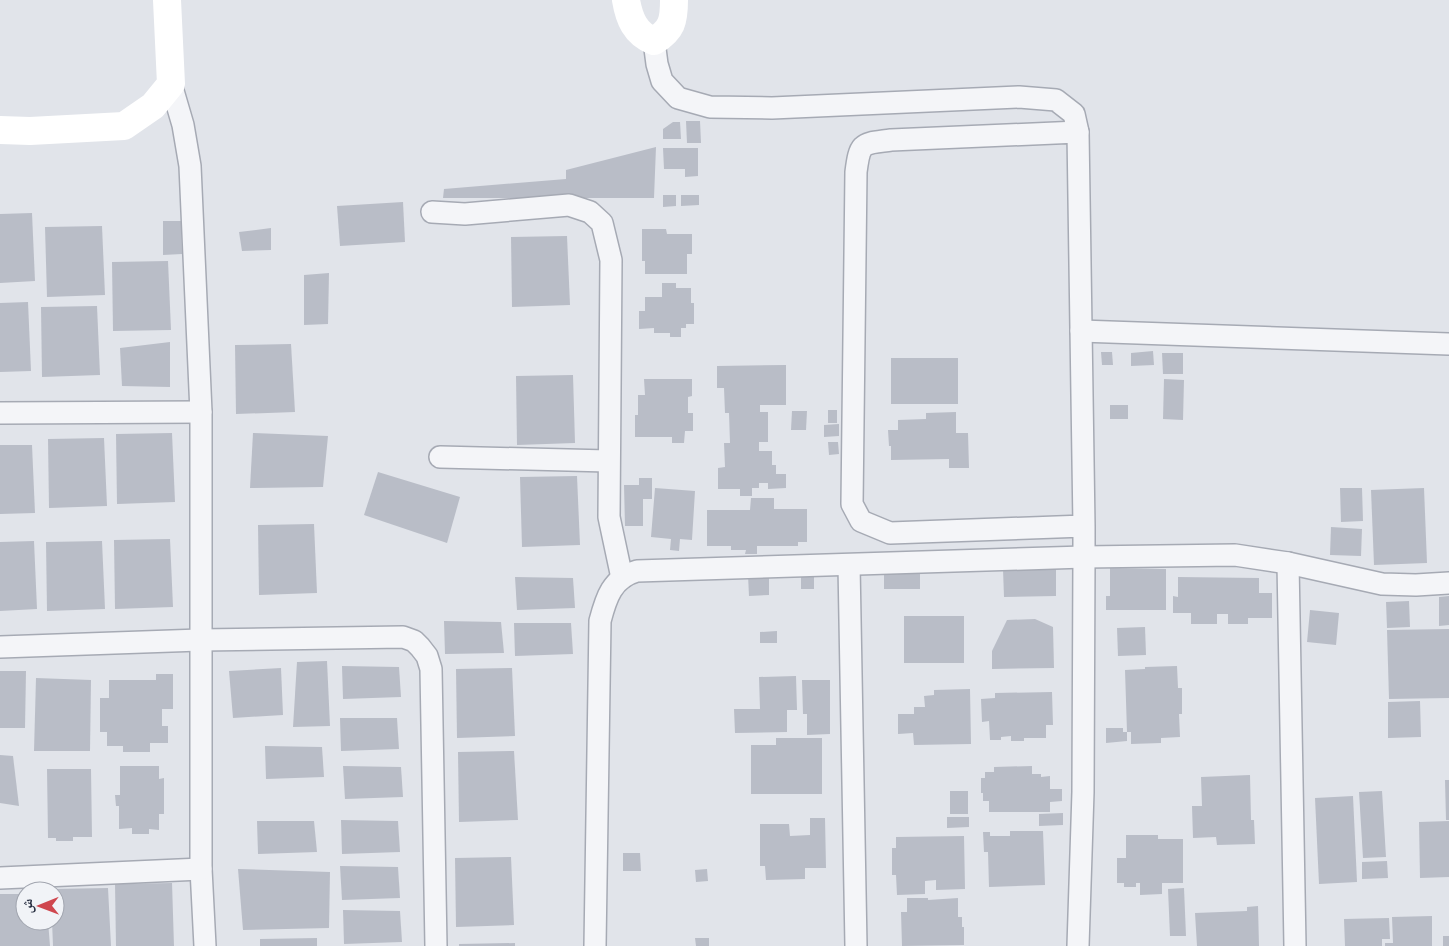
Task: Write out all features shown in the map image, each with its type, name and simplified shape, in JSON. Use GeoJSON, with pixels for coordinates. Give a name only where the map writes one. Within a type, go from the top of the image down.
{"type":"FeatureCollection","features":[{"type":"Feature","properties":{"kind":"main road"},"geometry":{"type":"LineString","coordinates":[[0,130],[30,131],[124,126],[153,106],[172,84],[167,0]]}},
{"type":"Feature","properties":{"kind":"main road"},"geometry":{"type":"LineString","coordinates":[[626,0],[629,16],[636,28],[644,37],[654,41],[665,34],[671,25],[674,0]]}},
{"type":"Feature","properties":{"kind":"street"},"geometry":{"type":"LineString","coordinates":[[654,41],[657,64],[662,81],[678,98],[710,107],[772,108],[1019,97],[1056,100],[1074,114],[1078,132],[1084,526],[1083,792],[1078,946]]}},
{"type":"Feature","properties":{"kind":"street"},"geometry":{"type":"LineString","coordinates":[[172,84],[183,125],[190,166],[201,412],[201,870],[205,946]]}},
{"type":"Feature","properties":{"kind":"street"},"geometry":{"type":"LineString","coordinates":[[1078,132],[891,140],[867,144],[858,152],[856,172],[852,504],[861,522],[890,533],[1084,526]]}},
{"type":"Feature","properties":{"kind":"street"},"geometry":{"type":"LineString","coordinates":[[432,212],[465,214],[568,205],[590,212],[602,223],[611,260],[609,518],[622,578]]}},
{"type":"Feature","properties":{"kind":"street"},"geometry":{"type":"LineString","coordinates":[[1082,331],[1449,344]]}},
{"type":"Feature","properties":{"kind":"street"},"geometry":{"type":"LineString","coordinates":[[0,413],[201,412]]}},
{"type":"Feature","properties":{"kind":"street"},"geometry":{"type":"LineString","coordinates":[[440,457],[608,461]]}},
{"type":"Feature","properties":{"kind":"street"},"geometry":{"type":"LineString","coordinates":[[596,946],[600,621],[611,589],[622,578],[637,571],[1084,557],[1235,555],[1288,563],[1382,584],[1416,585],[1449,583]]}},
{"type":"Feature","properties":{"kind":"street"},"geometry":{"type":"LineString","coordinates":[[1288,563],[1295,946]]}},
{"type":"Feature","properties":{"kind":"street"},"geometry":{"type":"LineString","coordinates":[[849,565],[856,946]]}},
{"type":"Feature","properties":{"kind":"street"},"geometry":{"type":"LineString","coordinates":[[0,647],[200,640],[403,637],[414,641],[427,656],[431,669],[436,946]]}},
{"type":"Feature","properties":{"kind":"street"},"geometry":{"type":"LineString","coordinates":[[0,878],[201,870]]}},
{"type":"Feature","properties":{"kind":"building"},"geometry":{"type":"Polygon","coordinates":[[[686,121],[700,121],[701,143],[687,143],[686,121]]]}},
{"type":"Feature","properties":{"kind":"building"},"geometry":{"type":"Polygon","coordinates":[[[673,122],[680,122],[681,139],[663,139],[663,129],[673,122]]]}},
{"type":"Feature","properties":{"kind":"building"},"geometry":{"type":"Polygon","coordinates":[[[656,147],[654,198],[443,198],[444,189],[566,179],[566,170],[656,147]]]}},
{"type":"Feature","properties":{"kind":"building"},"geometry":{"type":"Polygon","coordinates":[[[663,148],[698,148],[698,176],[685,177],[685,169],[664,169],[663,148]]]}},
{"type":"Feature","properties":{"kind":"building"},"geometry":{"type":"Polygon","coordinates":[[[663,195],[676,195],[676,206],[663,207],[663,195]]]}},
{"type":"Feature","properties":{"kind":"building"},"geometry":{"type":"Polygon","coordinates":[[[681,195],[699,195],[699,205],[681,206],[681,195]]]}},
{"type":"Feature","properties":{"kind":"building"},"geometry":{"type":"Polygon","coordinates":[[[403,202],[405,242],[340,246],[337,206],[403,202]]]}},
{"type":"Feature","properties":{"kind":"building"},"geometry":{"type":"Polygon","coordinates":[[[32,213],[35,281],[0,283],[0,214],[32,213]]]}},
{"type":"Feature","properties":{"kind":"building"},"geometry":{"type":"Polygon","coordinates":[[[163,221],[181,221],[182,254],[163,255],[163,221]]]}},
{"type":"Feature","properties":{"kind":"building"},"geometry":{"type":"Polygon","coordinates":[[[102,226],[105,295],[47,297],[45,227],[102,226]]]}},
{"type":"Feature","properties":{"kind":"building"},"geometry":{"type":"Polygon","coordinates":[[[271,228],[271,250],[242,251],[239,232],[271,228]]]}},
{"type":"Feature","properties":{"kind":"building"},"geometry":{"type":"Polygon","coordinates":[[[642,229],[666,229],[667,234],[692,234],[692,254],[687,254],[687,274],[645,274],[645,261],[642,261],[642,229]]]}},
{"type":"Feature","properties":{"kind":"building"},"geometry":{"type":"Polygon","coordinates":[[[567,236],[570,305],[512,307],[511,237],[567,236]]]}},
{"type":"Feature","properties":{"kind":"building"},"geometry":{"type":"Polygon","coordinates":[[[168,261],[171,330],[113,331],[112,262],[168,261]]]}},
{"type":"Feature","properties":{"kind":"building"},"geometry":{"type":"Polygon","coordinates":[[[329,273],[328,324],[304,325],[304,275],[329,273]]]}},
{"type":"Feature","properties":{"kind":"building"},"geometry":{"type":"Polygon","coordinates":[[[662,283],[676,283],[676,288],[691,288],[691,303],[694,303],[694,324],[686,324],[686,328],[681,328],[681,337],[670,337],[670,333],[654,333],[654,328],[639,329],[639,311],[645,311],[645,297],[662,297],[662,283]]]}},
{"type":"Feature","properties":{"kind":"building"},"geometry":{"type":"Polygon","coordinates":[[[28,302],[31,371],[0,372],[0,303],[28,302]]]}},
{"type":"Feature","properties":{"kind":"building"},"geometry":{"type":"Polygon","coordinates":[[[97,306],[100,375],[42,377],[41,307],[97,306]]]}},
{"type":"Feature","properties":{"kind":"building"},"geometry":{"type":"Polygon","coordinates":[[[170,342],[170,387],[122,386],[120,348],[170,342]]]}},
{"type":"Feature","properties":{"kind":"building"},"geometry":{"type":"Polygon","coordinates":[[[291,344],[295,412],[236,414],[235,345],[291,344]]]}},
{"type":"Feature","properties":{"kind":"building"},"geometry":{"type":"Polygon","coordinates":[[[1153,351],[1154,365],[1131,366],[1131,353],[1153,351]]]}},
{"type":"Feature","properties":{"kind":"building"},"geometry":{"type":"Polygon","coordinates":[[[1101,352],[1112,352],[1113,365],[1102,365],[1101,352]]]}},
{"type":"Feature","properties":{"kind":"building"},"geometry":{"type":"Polygon","coordinates":[[[1162,353],[1183,353],[1183,374],[1163,374],[1162,353]]]}},
{"type":"Feature","properties":{"kind":"building"},"geometry":{"type":"Polygon","coordinates":[[[891,358],[958,358],[958,404],[891,404],[891,358]]]}},
{"type":"Feature","properties":{"kind":"building"},"geometry":{"type":"Polygon","coordinates":[[[786,365],[786,405],[760,405],[760,412],[768,412],[768,442],[759,442],[759,451],[772,451],[772,465],[776,465],[776,474],[786,474],[786,488],[768,489],[768,483],[759,483],[759,488],[752,488],[752,496],[740,496],[740,489],[718,489],[718,468],[725,467],[724,443],[730,443],[729,413],[725,413],[724,388],[717,388],[717,366],[786,365]]]}},
{"type":"Feature","properties":{"kind":"building"},"geometry":{"type":"Polygon","coordinates":[[[573,375],[575,443],[517,445],[516,376],[573,375]]]}},
{"type":"Feature","properties":{"kind":"building"},"geometry":{"type":"Polygon","coordinates":[[[644,379],[692,379],[692,396],[688,397],[688,413],[693,413],[693,431],[685,431],[684,443],[672,443],[672,437],[635,437],[635,415],[638,415],[638,395],[645,395],[644,379]]]}},
{"type":"Feature","properties":{"kind":"building"},"geometry":{"type":"Polygon","coordinates":[[[1164,379],[1184,380],[1183,420],[1163,419],[1164,379]]]}},
{"type":"Feature","properties":{"kind":"building"},"geometry":{"type":"Polygon","coordinates":[[[1110,405],[1128,405],[1128,419],[1110,419],[1110,405]]]}},
{"type":"Feature","properties":{"kind":"building"},"geometry":{"type":"Polygon","coordinates":[[[828,410],[837,410],[837,423],[828,423],[828,410]]]}},
{"type":"Feature","properties":{"kind":"building"},"geometry":{"type":"Polygon","coordinates":[[[792,411],[807,411],[806,430],[791,430],[792,411]]]}},
{"type":"Feature","properties":{"kind":"building"},"geometry":{"type":"Polygon","coordinates":[[[956,412],[956,433],[968,433],[969,468],[949,468],[949,459],[891,460],[888,430],[898,430],[898,420],[926,419],[926,413],[956,412]]]}},
{"type":"Feature","properties":{"kind":"building"},"geometry":{"type":"Polygon","coordinates":[[[839,424],[839,436],[824,437],[824,425],[839,424]]]}},
{"type":"Feature","properties":{"kind":"building"},"geometry":{"type":"Polygon","coordinates":[[[172,433],[175,502],[117,504],[116,434],[172,433]]]}},
{"type":"Feature","properties":{"kind":"building"},"geometry":{"type":"Polygon","coordinates":[[[253,433],[328,436],[323,487],[250,488],[253,433]]]}},
{"type":"Feature","properties":{"kind":"building"},"geometry":{"type":"Polygon","coordinates":[[[104,438],[107,506],[49,508],[48,439],[104,438]]]}},
{"type":"Feature","properties":{"kind":"building"},"geometry":{"type":"Polygon","coordinates":[[[828,442],[838,442],[839,454],[829,455],[828,442]]]}},
{"type":"Feature","properties":{"kind":"building"},"geometry":{"type":"Polygon","coordinates":[[[0,445],[32,445],[35,513],[0,514],[0,445]]]}},
{"type":"Feature","properties":{"kind":"building"},"geometry":{"type":"Polygon","coordinates":[[[378,472],[460,497],[447,543],[364,515],[378,472]]]}},
{"type":"Feature","properties":{"kind":"building"},"geometry":{"type":"Polygon","coordinates":[[[577,476],[580,545],[522,547],[520,477],[577,476]]]}},
{"type":"Feature","properties":{"kind":"building"},"geometry":{"type":"Polygon","coordinates":[[[639,478],[652,478],[652,499],[643,499],[643,526],[625,526],[624,485],[639,485],[639,478]]]}},
{"type":"Feature","properties":{"kind":"building"},"geometry":{"type":"Polygon","coordinates":[[[655,488],[695,491],[692,540],[680,539],[679,551],[670,550],[671,539],[651,537],[655,488]]]}},
{"type":"Feature","properties":{"kind":"building"},"geometry":{"type":"Polygon","coordinates":[[[1340,488],[1362,488],[1363,521],[1341,522],[1340,488]]]}},
{"type":"Feature","properties":{"kind":"building"},"geometry":{"type":"Polygon","coordinates":[[[1424,488],[1427,563],[1374,565],[1371,490],[1424,488]]]}},
{"type":"Feature","properties":{"kind":"building"},"geometry":{"type":"Polygon","coordinates":[[[751,498],[774,498],[774,509],[807,509],[807,542],[798,542],[798,546],[757,546],[757,554],[745,554],[746,550],[731,550],[731,546],[707,546],[707,510],[750,510],[751,498]]]}},
{"type":"Feature","properties":{"kind":"building"},"geometry":{"type":"Polygon","coordinates":[[[314,524],[317,593],[259,595],[258,525],[314,524]]]}},
{"type":"Feature","properties":{"kind":"building"},"geometry":{"type":"Polygon","coordinates":[[[1331,527],[1362,529],[1361,556],[1330,555],[1331,527]]]}},
{"type":"Feature","properties":{"kind":"building"},"geometry":{"type":"Polygon","coordinates":[[[170,539],[173,607],[115,609],[114,540],[170,539]]]}},
{"type":"Feature","properties":{"kind":"building"},"geometry":{"type":"Polygon","coordinates":[[[34,541],[37,609],[0,611],[0,542],[34,541]]]}},
{"type":"Feature","properties":{"kind":"building"},"geometry":{"type":"Polygon","coordinates":[[[102,541],[105,609],[47,611],[46,542],[102,541]]]}},
{"type":"Feature","properties":{"kind":"building"},"geometry":{"type":"Polygon","coordinates":[[[1110,568],[1166,569],[1166,610],[1106,610],[1106,596],[1110,596],[1110,568]]]}},
{"type":"Feature","properties":{"kind":"building"},"geometry":{"type":"Polygon","coordinates":[[[1003,569],[1056,569],[1056,596],[1004,597],[1003,569]]]}},
{"type":"Feature","properties":{"kind":"building"},"geometry":{"type":"Polygon","coordinates":[[[884,571],[920,572],[920,589],[884,589],[884,571]]]}},
{"type":"Feature","properties":{"kind":"building"},"geometry":{"type":"Polygon","coordinates":[[[769,574],[769,595],[749,596],[748,575],[769,574]]]}},
{"type":"Feature","properties":{"kind":"building"},"geometry":{"type":"Polygon","coordinates":[[[801,575],[814,575],[814,589],[801,589],[801,575]]]}},
{"type":"Feature","properties":{"kind":"building"},"geometry":{"type":"Polygon","coordinates":[[[515,577],[573,578],[575,608],[517,610],[515,577]]]}},
{"type":"Feature","properties":{"kind":"building"},"geometry":{"type":"Polygon","coordinates":[[[1178,577],[1259,578],[1259,593],[1272,593],[1272,618],[1248,618],[1248,624],[1228,624],[1228,614],[1217,614],[1217,624],[1191,624],[1191,613],[1173,613],[1173,596],[1178,597],[1178,577]]]}},
{"type":"Feature","properties":{"kind":"building"},"geometry":{"type":"Polygon","coordinates":[[[1449,596],[1449,625],[1439,626],[1439,597],[1449,596]]]}},
{"type":"Feature","properties":{"kind":"building"},"geometry":{"type":"Polygon","coordinates":[[[1409,601],[1410,627],[1387,628],[1386,602],[1409,601]]]}},
{"type":"Feature","properties":{"kind":"building"},"geometry":{"type":"Polygon","coordinates":[[[1310,610],[1339,613],[1336,645],[1307,642],[1310,610]]]}},
{"type":"Feature","properties":{"kind":"building"},"geometry":{"type":"Polygon","coordinates":[[[904,616],[964,616],[964,663],[904,663],[904,616]]]}},
{"type":"Feature","properties":{"kind":"building"},"geometry":{"type":"Polygon","coordinates":[[[1035,619],[1053,627],[1054,668],[992,669],[992,651],[1007,620],[1035,619]]]}},
{"type":"Feature","properties":{"kind":"building"},"geometry":{"type":"Polygon","coordinates":[[[444,621],[501,622],[504,653],[445,654],[444,621]]]}},
{"type":"Feature","properties":{"kind":"building"},"geometry":{"type":"Polygon","coordinates":[[[514,623],[571,623],[573,654],[515,656],[514,623]]]}},
{"type":"Feature","properties":{"kind":"building"},"geometry":{"type":"Polygon","coordinates":[[[1145,627],[1146,655],[1118,656],[1117,628],[1145,627]]]}},
{"type":"Feature","properties":{"kind":"building"},"geometry":{"type":"Polygon","coordinates":[[[1449,629],[1449,698],[1389,699],[1387,630],[1449,629]]]}},
{"type":"Feature","properties":{"kind":"building"},"geometry":{"type":"Polygon","coordinates":[[[777,631],[777,643],[760,643],[760,632],[777,631]]]}},
{"type":"Feature","properties":{"kind":"building"},"geometry":{"type":"Polygon","coordinates":[[[327,661],[330,726],[293,727],[297,662],[327,661]]]}},
{"type":"Feature","properties":{"kind":"building"},"geometry":{"type":"Polygon","coordinates":[[[342,666],[399,667],[401,697],[343,699],[342,666]]]}},
{"type":"Feature","properties":{"kind":"building"},"geometry":{"type":"Polygon","coordinates":[[[1177,666],[1178,688],[1182,688],[1182,714],[1179,714],[1180,737],[1161,738],[1161,743],[1131,744],[1131,732],[1127,732],[1125,670],[1177,666]]]}},
{"type":"Feature","properties":{"kind":"building"},"geometry":{"type":"Polygon","coordinates":[[[281,668],[283,715],[233,718],[229,671],[281,668]]]}},
{"type":"Feature","properties":{"kind":"building"},"geometry":{"type":"Polygon","coordinates":[[[512,668],[515,736],[457,738],[456,669],[512,668]]]}},
{"type":"Feature","properties":{"kind":"building"},"geometry":{"type":"Polygon","coordinates":[[[0,671],[26,671],[25,728],[0,728],[0,671]]]}},
{"type":"Feature","properties":{"kind":"building"},"geometry":{"type":"Polygon","coordinates":[[[156,674],[173,674],[173,709],[162,709],[162,726],[168,726],[168,743],[150,743],[150,752],[123,752],[123,746],[107,746],[107,732],[100,732],[100,698],[109,698],[109,680],[156,680],[156,674]]]}},
{"type":"Feature","properties":{"kind":"building"},"geometry":{"type":"Polygon","coordinates":[[[796,676],[797,710],[787,710],[787,732],[735,733],[734,709],[760,709],[759,677],[796,676]]]}},
{"type":"Feature","properties":{"kind":"building"},"geometry":{"type":"Polygon","coordinates":[[[36,678],[91,680],[90,751],[34,751],[36,678]]]}},
{"type":"Feature","properties":{"kind":"building"},"geometry":{"type":"Polygon","coordinates":[[[802,680],[830,680],[830,734],[807,735],[807,714],[803,714],[802,680]]]}},
{"type":"Feature","properties":{"kind":"building"},"geometry":{"type":"Polygon","coordinates":[[[970,689],[971,744],[914,745],[913,733],[898,734],[898,714],[914,714],[914,707],[925,707],[924,696],[934,695],[934,690],[970,689]]]}},
{"type":"Feature","properties":{"kind":"building"},"geometry":{"type":"Polygon","coordinates":[[[1052,692],[1053,725],[1046,725],[1046,738],[1024,738],[1024,741],[1011,741],[1011,736],[1001,737],[1001,740],[990,740],[989,721],[982,722],[981,699],[995,698],[995,693],[1052,692]]]}},
{"type":"Feature","properties":{"kind":"building"},"geometry":{"type":"Polygon","coordinates":[[[1420,701],[1421,737],[1388,738],[1388,702],[1420,701]]]}},
{"type":"Feature","properties":{"kind":"building"},"geometry":{"type":"Polygon","coordinates":[[[340,718],[397,718],[399,749],[341,751],[340,718]]]}},
{"type":"Feature","properties":{"kind":"building"},"geometry":{"type":"Polygon","coordinates":[[[1106,728],[1123,728],[1123,732],[1127,732],[1127,741],[1106,743],[1106,728]]]}},
{"type":"Feature","properties":{"kind":"building"},"geometry":{"type":"Polygon","coordinates":[[[776,738],[822,738],[822,794],[751,794],[751,745],[776,745],[776,738]]]}},
{"type":"Feature","properties":{"kind":"building"},"geometry":{"type":"Polygon","coordinates":[[[265,746],[322,747],[324,777],[266,779],[265,746]]]}},
{"type":"Feature","properties":{"kind":"building"},"geometry":{"type":"Polygon","coordinates":[[[514,751],[518,820],[459,822],[458,752],[514,751]]]}},
{"type":"Feature","properties":{"kind":"building"},"geometry":{"type":"Polygon","coordinates":[[[0,755],[13,756],[19,806],[0,803],[0,755]]]}},
{"type":"Feature","properties":{"kind":"building"},"geometry":{"type":"Polygon","coordinates":[[[120,766],[159,766],[159,779],[164,778],[164,814],[159,814],[159,830],[149,829],[149,834],[132,834],[132,828],[119,829],[119,806],[116,806],[115,795],[120,795],[120,766]]]}},
{"type":"Feature","properties":{"kind":"building"},"geometry":{"type":"Polygon","coordinates":[[[343,766],[401,767],[403,797],[345,799],[343,766]]]}},
{"type":"Feature","properties":{"kind":"building"},"geometry":{"type":"Polygon","coordinates":[[[1032,766],[1032,774],[1041,774],[1041,777],[1050,776],[1050,789],[1062,789],[1062,801],[1050,802],[1050,812],[989,812],[989,801],[983,801],[983,793],[981,793],[981,778],[985,778],[985,772],[994,772],[994,767],[1032,766]]]}},
{"type":"Feature","properties":{"kind":"building"},"geometry":{"type":"Polygon","coordinates":[[[47,769],[91,769],[92,837],[73,837],[73,841],[56,841],[56,838],[48,838],[47,769]]]}},
{"type":"Feature","properties":{"kind":"building"},"geometry":{"type":"Polygon","coordinates":[[[1250,775],[1251,820],[1254,820],[1255,844],[1217,845],[1216,837],[1193,838],[1192,806],[1202,806],[1201,777],[1250,775]]]}},
{"type":"Feature","properties":{"kind":"building"},"geometry":{"type":"Polygon","coordinates":[[[1445,780],[1449,780],[1449,820],[1446,820],[1445,780]]]}},
{"type":"Feature","properties":{"kind":"building"},"geometry":{"type":"Polygon","coordinates":[[[950,791],[968,791],[968,814],[950,814],[950,791]]]}},
{"type":"Feature","properties":{"kind":"building"},"geometry":{"type":"Polygon","coordinates":[[[1382,791],[1386,857],[1363,858],[1359,792],[1382,791]]]}},
{"type":"Feature","properties":{"kind":"building"},"geometry":{"type":"Polygon","coordinates":[[[1353,796],[1357,882],[1319,884],[1315,798],[1353,796]]]}},
{"type":"Feature","properties":{"kind":"building"},"geometry":{"type":"Polygon","coordinates":[[[1063,813],[1063,825],[1039,826],[1039,814],[1063,813]]]}},
{"type":"Feature","properties":{"kind":"building"},"geometry":{"type":"Polygon","coordinates":[[[947,817],[969,817],[969,827],[947,828],[947,817]]]}},
{"type":"Feature","properties":{"kind":"building"},"geometry":{"type":"Polygon","coordinates":[[[810,818],[825,818],[826,868],[805,868],[805,879],[766,880],[765,866],[760,866],[760,824],[789,824],[790,836],[810,835],[810,818]]]}},
{"type":"Feature","properties":{"kind":"building"},"geometry":{"type":"Polygon","coordinates":[[[341,820],[398,821],[400,852],[342,854],[341,820]]]}},
{"type":"Feature","properties":{"kind":"building"},"geometry":{"type":"Polygon","coordinates":[[[257,821],[314,821],[317,852],[258,854],[257,821]]]}},
{"type":"Feature","properties":{"kind":"building"},"geometry":{"type":"Polygon","coordinates":[[[1449,821],[1449,877],[1420,878],[1419,822],[1449,821]]]}},
{"type":"Feature","properties":{"kind":"building"},"geometry":{"type":"Polygon","coordinates":[[[1010,831],[1043,831],[1045,885],[989,887],[988,852],[984,852],[983,832],[990,832],[990,836],[1010,836],[1010,831]]]}},
{"type":"Feature","properties":{"kind":"building"},"geometry":{"type":"Polygon","coordinates":[[[1126,835],[1158,835],[1158,839],[1183,839],[1183,883],[1162,883],[1162,894],[1140,895],[1140,883],[1136,883],[1136,887],[1124,887],[1124,883],[1117,883],[1117,858],[1126,858],[1126,835]]]}},
{"type":"Feature","properties":{"kind":"building"},"geometry":{"type":"Polygon","coordinates":[[[964,836],[965,889],[936,890],[936,880],[925,881],[925,894],[897,895],[896,875],[892,875],[892,848],[896,848],[896,837],[964,836]]]}},
{"type":"Feature","properties":{"kind":"building"},"geometry":{"type":"Polygon","coordinates":[[[623,853],[640,853],[641,871],[623,871],[623,853]]]}},
{"type":"Feature","properties":{"kind":"building"},"geometry":{"type":"Polygon","coordinates":[[[511,857],[514,925],[456,927],[455,858],[511,857]]]}},
{"type":"Feature","properties":{"kind":"building"},"geometry":{"type":"Polygon","coordinates":[[[1387,861],[1388,878],[1362,879],[1362,862],[1387,861]]]}},
{"type":"Feature","properties":{"kind":"building"},"geometry":{"type":"Polygon","coordinates":[[[340,866],[398,867],[400,898],[342,900],[340,866]]]}},
{"type":"Feature","properties":{"kind":"building"},"geometry":{"type":"Polygon","coordinates":[[[238,869],[330,872],[329,928],[243,930],[238,869]]]}},
{"type":"Feature","properties":{"kind":"building"},"geometry":{"type":"Polygon","coordinates":[[[707,869],[708,881],[696,882],[695,870],[707,869]]]}},
{"type":"Feature","properties":{"kind":"building"},"geometry":{"type":"Polygon","coordinates":[[[172,883],[174,946],[116,946],[115,884],[172,883]]]}},
{"type":"Feature","properties":{"kind":"building"},"geometry":{"type":"Polygon","coordinates":[[[108,888],[111,946],[53,946],[52,931],[65,931],[65,889],[108,888]]]}},
{"type":"Feature","properties":{"kind":"building"},"geometry":{"type":"Polygon","coordinates":[[[1184,888],[1186,936],[1170,936],[1168,889],[1184,888]]]}},
{"type":"Feature","properties":{"kind":"building"},"geometry":{"type":"Polygon","coordinates":[[[0,894],[15,894],[15,931],[49,931],[50,946],[0,946],[0,894]]]}},
{"type":"Feature","properties":{"kind":"building"},"geometry":{"type":"Polygon","coordinates":[[[907,898],[928,898],[928,900],[958,898],[958,917],[962,917],[964,945],[902,946],[901,912],[907,912],[907,898]]]}},
{"type":"Feature","properties":{"kind":"building"},"geometry":{"type":"Polygon","coordinates":[[[1258,906],[1259,946],[1197,946],[1195,913],[1247,911],[1247,907],[1258,906]]]}},
{"type":"Feature","properties":{"kind":"building"},"geometry":{"type":"Polygon","coordinates":[[[343,910],[400,911],[402,942],[344,944],[343,910]]]}},
{"type":"Feature","properties":{"kind":"building"},"geometry":{"type":"Polygon","coordinates":[[[1432,916],[1432,946],[1385,946],[1385,943],[1393,943],[1392,917],[1432,916]]]}},
{"type":"Feature","properties":{"kind":"building"},"geometry":{"type":"Polygon","coordinates":[[[1389,918],[1390,939],[1382,939],[1382,946],[1345,946],[1344,919],[1389,918]]]}},
{"type":"Feature","properties":{"kind":"building"},"geometry":{"type":"Polygon","coordinates":[[[1443,936],[1449,936],[1449,946],[1443,946],[1443,936]]]}},
{"type":"Feature","properties":{"kind":"building"},"geometry":{"type":"Polygon","coordinates":[[[317,938],[317,946],[260,946],[260,939],[317,938]]]}},
{"type":"Feature","properties":{"kind":"building"},"geometry":{"type":"Polygon","coordinates":[[[695,938],[709,938],[709,946],[696,946],[695,938]]]}},
{"type":"Feature","properties":{"kind":"building"},"geometry":{"type":"Polygon","coordinates":[[[515,943],[515,946],[459,946],[459,944],[515,943]]]}}]}
